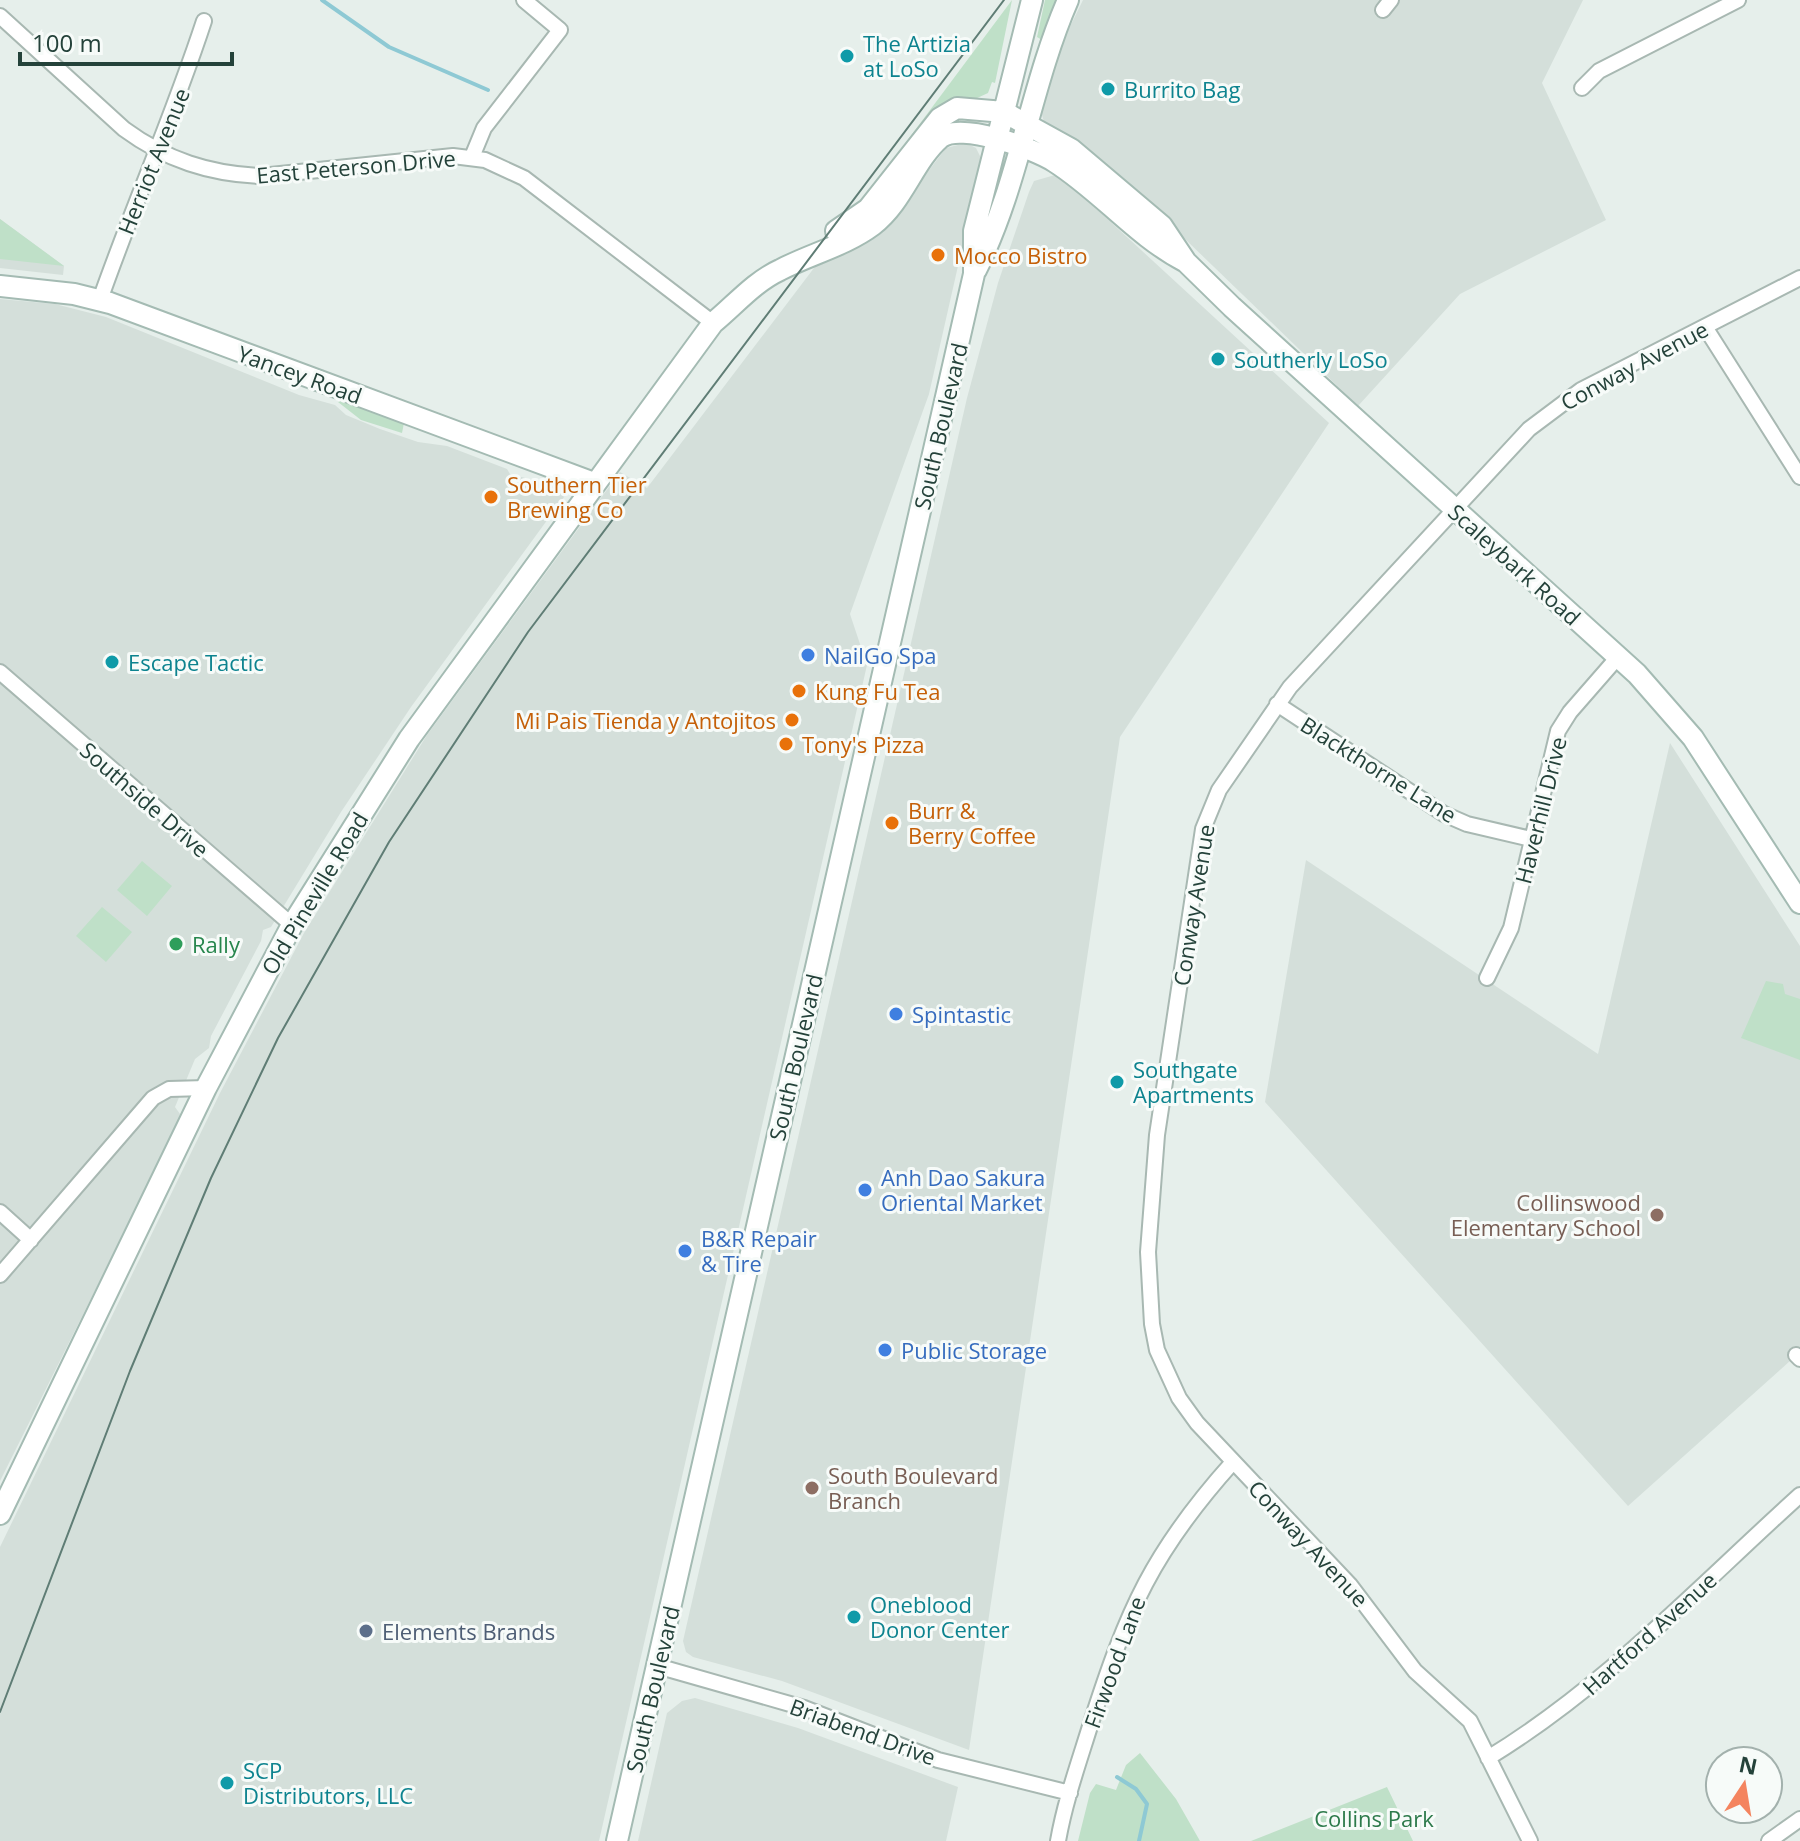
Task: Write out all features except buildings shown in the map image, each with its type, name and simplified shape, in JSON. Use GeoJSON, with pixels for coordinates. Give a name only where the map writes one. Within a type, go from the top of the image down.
{"type":"FeatureCollection","features":[{"type":"Feature","properties":{"kind":"street"},"geometry":{"type":"LineString","coordinates":[[472,157],[484,128],[560,30],[524,0]]}},
{"type":"Feature","properties":{"kind":"street","name":"South Boulevard"},"geometry":{"type":"LineString","coordinates":[[617,1841],[974,274],[974,231],[1032,0]]}},
{"type":"Feature","properties":{"kind":"street","name":"South Boulevard"},"geometry":{"type":"LineString","coordinates":[[974,274],[993,236],[1068,0]]}},
{"type":"Feature","properties":{"kind":"street"},"geometry":{"type":"LineString","coordinates":[[1582,88],[1599,71],[1738,0]]}},
{"type":"Feature","properties":{"kind":"street","name":"East Peterson Drive"},"geometry":{"type":"LineString","coordinates":[[0,16],[124,129],[154,150],[208,170],[261,176],[472,157],[506,167],[713,323]]}},
{"type":"Feature","properties":{"kind":"street","name":"Herriot Avenue"},"geometry":{"type":"LineString","coordinates":[[100,300],[154,150],[171,120],[204,21]]}},
{"type":"Feature","properties":{"kind":"street","name":"Old Pineville Road"},"geometry":{"type":"LineString","coordinates":[[713,323],[720,302],[743,279],[777,258],[825,237],[868,209],[940,118],[957,108],[1004,112]]}},
{"type":"Feature","properties":{"kind":"street","name":"Scaleybark Road"},"geometry":{"type":"LineString","coordinates":[[1004,112],[1071,149],[1162,226],[1186,262],[1618,657],[1693,738],[1800,903]]}},
{"type":"Feature","properties":{"kind":"street","name":"Old Pineville Road"},"geometry":{"type":"LineString","coordinates":[[0,1514],[206,1088],[292,925],[409,739],[594,483],[713,323],[770,275],[833,248],[874,224],[895,202],[940,138],[951,132],[968,131],[997,140]]}},
{"type":"Feature","properties":{"kind":"street","name":"Scaleybark Road"},"geometry":{"type":"LineString","coordinates":[[997,140],[1054,161],[1103,199],[1155,246],[1186,262]]}},
{"type":"Feature","properties":{"kind":"street","name":"Conway Avenue"},"geometry":{"type":"LineString","coordinates":[[1530,1841],[1470,1721],[1415,1671],[1350,1585],[1233,1462],[1179,1398],[1157,1350],[1149,1280],[1150,1198],[1203,829],[1219,790],[1277,704],[1453,508],[1553,408],[1800,278]]}},
{"type":"Feature","properties":{"kind":"street","name":"Yancey Road"},"geometry":{"type":"LineString","coordinates":[[0,286],[34,288],[100,300],[594,483]]}},
{"type":"Feature","properties":{"kind":"street"},"geometry":{"type":"LineString","coordinates":[[1705,327],[1800,477]]}},
{"type":"Feature","properties":{"kind":"street","name":"Haverhill Drive"},"geometry":{"type":"LineString","coordinates":[[1487,978],[1511,928],[1558,731],[1570,712],[1618,657]]}},
{"type":"Feature","properties":{"kind":"street","name":"Southside Drive"},"geometry":{"type":"LineString","coordinates":[[0,672],[292,925]]}},
{"type":"Feature","properties":{"kind":"street","name":"Blackthorne Lane"},"geometry":{"type":"LineString","coordinates":[[1277,704],[1444,814],[1467,824],[1531,839]]}},
{"type":"Feature","properties":{"kind":"street"},"geometry":{"type":"LineString","coordinates":[[0,1275],[160,1091],[206,1088]]}},
{"type":"Feature","properties":{"kind":"street"},"geometry":{"type":"LineString","coordinates":[[0,1212],[31,1240]]}},
{"type":"Feature","properties":{"kind":"street","name":"Firwood Lane"},"geometry":{"type":"LineString","coordinates":[[1058,1841],[1119,1637],[1145,1579],[1193,1507],[1233,1462]]}},
{"type":"Feature","properties":{"kind":"street","name":"Hartford Avenue"},"geometry":{"type":"LineString","coordinates":[[1488,1758],[1534,1730],[1584,1693],[1800,1495]]}},
{"type":"Feature","properties":{"kind":"street","name":"Briabend Drive"},"geometry":{"type":"LineString","coordinates":[[657,1666],[804,1708],[938,1760],[1070,1793]]}},
{"type":"Feature","properties":{"kind":"street"},"geometry":{"type":"LineString","coordinates":[[1769,1841],[1800,1819]]}},
{"type":"Feature","properties":{"kind":"shaded area"},"geometry":{"type":"Polygon","coordinates":[[[1083,0],[1583,0],[1542,83],[1606,220],[1460,294],[1358,406],[1156,211],[1105,165],[1044,122],[1040,108],[1063,41],[1083,0]]]}},
{"type":"Feature","properties":{"kind":"shaded area"},"geometry":{"type":"Polygon","coordinates":[[[966,143],[976,148],[982,160],[929,394],[850,614],[867,665],[599,1841],[0,1841],[0,1547],[220,1093],[304,933],[427,735],[620,472],[647,488],[817,264],[886,226],[946,148],[966,143]]]}},
{"type":"Feature","properties":{"kind":"shaded area"},"geometry":{"type":"Polygon","coordinates":[[[1055,175],[1065,180],[1329,423],[1120,737],[969,1750],[782,1681],[693,1657],[686,1652],[683,1641],[967,398],[998,283],[1029,192],[1034,181],[1055,175]]]}},
{"type":"Feature","properties":{"kind":"shaded area"},"geometry":{"type":"Polygon","coordinates":[[[0,219],[64,266],[63,275],[0,268],[0,219]]]}},
{"type":"Feature","properties":{"kind":"shaded area"},"geometry":{"type":"Polygon","coordinates":[[[0,299],[55,304],[106,317],[299,395],[335,405],[346,415],[380,429],[418,442],[447,446],[507,469],[510,474],[552,485],[564,497],[411,707],[341,812],[271,927],[263,930],[261,941],[211,1036],[209,1048],[195,1059],[175,1107],[180,1114],[177,1126],[0,1481],[0,299]]]}},
{"type":"Feature","properties":{"kind":"shaded area"},"geometry":{"type":"Polygon","coordinates":[[[1670,743],[1800,946],[1800,1352],[1628,1506],[1265,1102],[1306,860],[1598,1054],[1670,743]]]}},
{"type":"Feature","properties":{"kind":"shaded area"},"geometry":{"type":"Polygon","coordinates":[[[695,1698],[798,1728],[958,1787],[946,1841],[638,1841],[667,1713],[682,1701],[695,1698]]]}},
{"type":"Feature","properties":{"kind":"green space"},"geometry":{"type":"Polygon","coordinates":[[[1012,0],[995,83],[992,82],[988,93],[975,99],[975,104],[901,158],[895,157],[1012,0]]]}},
{"type":"Feature","properties":{"kind":"green space"},"geometry":{"type":"Polygon","coordinates":[[[1045,0],[1059,0],[1042,40],[1037,37],[1045,0]]]}},
{"type":"Feature","properties":{"kind":"green space"},"geometry":{"type":"Polygon","coordinates":[[[0,219],[64,266],[0,259],[0,219]]]}},
{"type":"Feature","properties":{"kind":"green space"},"geometry":{"type":"Polygon","coordinates":[[[345,400],[404,423],[402,433],[361,420],[338,402],[345,400]]]}},
{"type":"Feature","properties":{"kind":"green space"},"geometry":{"type":"Polygon","coordinates":[[[142,861],[172,886],[147,916],[117,890],[142,861]]]}},
{"type":"Feature","properties":{"kind":"green space"},"geometry":{"type":"Polygon","coordinates":[[[102,907],[132,932],[106,962],[76,936],[102,907]]]}},
{"type":"Feature","properties":{"kind":"green space"},"geometry":{"type":"Polygon","coordinates":[[[1766,981],[1783,984],[1785,994],[1800,999],[1800,1060],[1741,1038],[1766,981]]]}},
{"type":"Feature","properties":{"kind":"green space"},"geometry":{"type":"Polygon","coordinates":[[[1140,1753],[1176,1799],[1200,1841],[1078,1841],[1090,1793],[1096,1784],[1116,1790],[1126,1765],[1140,1753]]]}},
{"type":"Feature","properties":{"kind":"green space","name":"Collins Park"},"geometry":{"type":"Polygon","coordinates":[[[1387,1787],[1413,1841],[1251,1841],[1387,1787]]]}},
{"type":"Feature","properties":{"kind":"waterway"},"geometry":{"type":"LineString","coordinates":[[322,0],[389,47],[488,90]]}},
{"type":"Feature","properties":{"kind":"waterway"},"geometry":{"type":"LineString","coordinates":[[1117,1777],[1136,1789],[1147,1804],[1139,1841]]}},
{"type":"Feature","properties":{"kind":"tram line"},"geometry":{"type":"LineString","coordinates":[[0,1712],[130,1371],[211,1178],[278,1038],[389,842],[528,632],[1004,0]]}},
{"type":"Feature","properties":{"kind":"place","name":"The Artizia at LoSo"},"geometry":{"type":"Point","coordinates":[847,56]}},
{"type":"Feature","properties":{"kind":"place","name":"Burrito Bag"},"geometry":{"type":"Point","coordinates":[1108,89]}},
{"type":"Feature","properties":{"kind":"place","name":"Mocco Bistro"},"geometry":{"type":"Point","coordinates":[938,255]}},
{"type":"Feature","properties":{"kind":"place","name":"Southerly LoSo"},"geometry":{"type":"Point","coordinates":[1218,359]}},
{"type":"Feature","properties":{"kind":"place","name":"Southern Tier Brewing Co"},"geometry":{"type":"Point","coordinates":[491,497]}},
{"type":"Feature","properties":{"kind":"place","name":"NailGo Spa"},"geometry":{"type":"Point","coordinates":[808,655]}},
{"type":"Feature","properties":{"kind":"place","name":"Escape Tactic"},"geometry":{"type":"Point","coordinates":[112,662]}},
{"type":"Feature","properties":{"kind":"place","name":"Kung Fu Tea"},"geometry":{"type":"Point","coordinates":[799,691]}},
{"type":"Feature","properties":{"kind":"place","name":"Mi Pais Tienda y Antojitos"},"geometry":{"type":"Point","coordinates":[792,720]}},
{"type":"Feature","properties":{"kind":"place","name":"Tony's Pizza"},"geometry":{"type":"Point","coordinates":[786,744]}},
{"type":"Feature","properties":{"kind":"place","name":"Burr & Berry Coffee"},"geometry":{"type":"Point","coordinates":[892,823]}},
{"type":"Feature","properties":{"kind":"place","name":"Rally"},"geometry":{"type":"Point","coordinates":[176,944]}},
{"type":"Feature","properties":{"kind":"place","name":"Spintastic"},"geometry":{"type":"Point","coordinates":[896,1014]}},
{"type":"Feature","properties":{"kind":"place","name":"Southgate Apartments"},"geometry":{"type":"Point","coordinates":[1117,1082]}},
{"type":"Feature","properties":{"kind":"place","name":"Anh Dao Sakura Oriental Market"},"geometry":{"type":"Point","coordinates":[865,1190]}},
{"type":"Feature","properties":{"kind":"place","name":"Collinswood Elementary School"},"geometry":{"type":"Point","coordinates":[1657,1215]}},
{"type":"Feature","properties":{"kind":"place","name":"B&R Repair & Tire"},"geometry":{"type":"Point","coordinates":[685,1251]}},
{"type":"Feature","properties":{"kind":"place","name":"Public Storage"},"geometry":{"type":"Point","coordinates":[885,1350]}},
{"type":"Feature","properties":{"kind":"place","name":"South Boulevard Branch"},"geometry":{"type":"Point","coordinates":[812,1488]}},
{"type":"Feature","properties":{"kind":"place","name":"Oneblood Donor Center"},"geometry":{"type":"Point","coordinates":[854,1617]}},
{"type":"Feature","properties":{"kind":"place","name":"Elements Brands"},"geometry":{"type":"Point","coordinates":[366,1631]}},
{"type":"Feature","properties":{"kind":"place","name":"SCP Distributors, LLC"},"geometry":{"type":"Point","coordinates":[227,1783]}}]}
